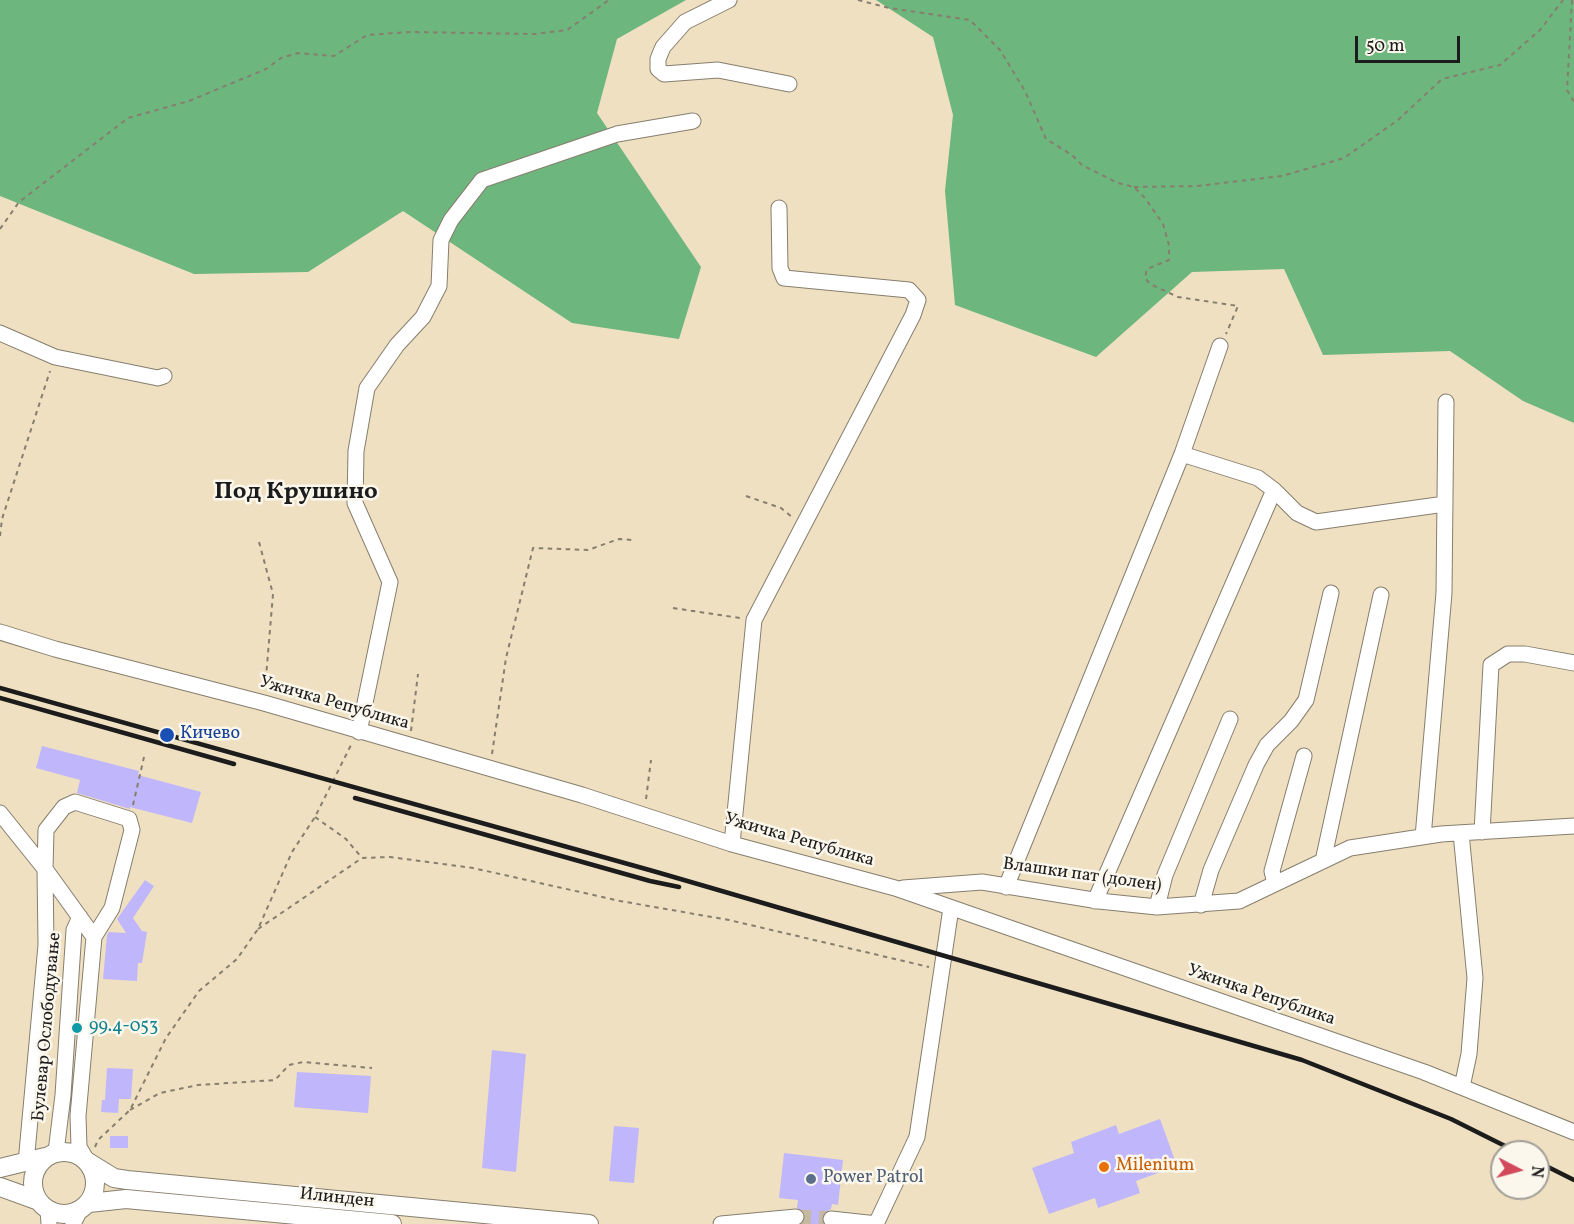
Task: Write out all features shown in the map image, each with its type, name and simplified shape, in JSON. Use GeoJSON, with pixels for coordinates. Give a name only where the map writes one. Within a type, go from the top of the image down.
{"type":"FeatureCollection","features":[{"type":"Feature","properties":{"kind":"main road","name":"Илинден"},"geometry":{"type":"LineString","coordinates":[[51,1155],[77,1154],[114,1178],[127,1180],[589,1224]]}},
{"type":"Feature","properties":{"kind":"main road"},"geometry":{"type":"LineString","coordinates":[[0,1168],[51,1155]]}},
{"type":"Feature","properties":{"kind":"main road"},"geometry":{"type":"LineString","coordinates":[[45,1212],[33,1183],[34,1173],[51,1155]]}},
{"type":"Feature","properties":{"kind":"main road"},"geometry":{"type":"LineString","coordinates":[[80,1212],[96,1187],[96,1178],[88,1162]]}},
{"type":"Feature","properties":{"kind":"main road","name":"Илинден"},"geometry":{"type":"LineString","coordinates":[[0,1187],[45,1212],[64,1214],[80,1212],[126,1199],[392,1224]]}},
{"type":"Feature","properties":{"kind":"street"},"geometry":{"type":"LineString","coordinates":[[729,0],[685,22],[663,47],[658,58],[658,69],[664,74],[718,70],[789,84]]}},
{"type":"Feature","properties":{"kind":"street"},"geometry":{"type":"LineString","coordinates":[[359,732],[390,582],[354,503],[356,451],[367,388],[397,345],[423,316],[439,286],[441,240],[451,220],[482,180],[617,134],[693,121]]}},
{"type":"Feature","properties":{"kind":"street"},"geometry":{"type":"LineString","coordinates":[[732,844],[754,620],[913,315],[918,300],[909,291],[784,278],[780,268],[779,208]]}},
{"type":"Feature","properties":{"kind":"street"},"geometry":{"type":"LineString","coordinates":[[0,333],[55,357],[158,378],[165,376]]}},
{"type":"Feature","properties":{"kind":"street"},"geometry":{"type":"LineString","coordinates":[[1006,887],[1182,454],[1220,346]]}},
{"type":"Feature","properties":{"kind":"street"},"geometry":{"type":"LineString","coordinates":[[1424,837],[1444,593],[1446,402]]}},
{"type":"Feature","properties":{"kind":"street"},"geometry":{"type":"LineString","coordinates":[[1182,454],[1258,478],[1298,513],[1317,522],[1445,504]]}},
{"type":"Feature","properties":{"kind":"street"},"geometry":{"type":"LineString","coordinates":[[1095,901],[1274,490]]}},
{"type":"Feature","properties":{"kind":"street"},"geometry":{"type":"LineString","coordinates":[[1201,905],[1211,870],[1256,765],[1267,745],[1291,721],[1306,700],[1331,593]]}},
{"type":"Feature","properties":{"kind":"street"},"geometry":{"type":"LineString","coordinates":[[1323,861],[1381,595]]}},
{"type":"Feature","properties":{"kind":"street","name":"Ужичка Република"},"geometry":{"type":"LineString","coordinates":[[0,632],[55,649],[264,703],[644,814],[732,844],[895,888],[1462,1088],[1574,1132]]}},
{"type":"Feature","properties":{"kind":"street"},"geometry":{"type":"LineString","coordinates":[[1482,832],[1491,665],[1508,654],[1525,654],[1574,663]]}},
{"type":"Feature","properties":{"kind":"street"},"geometry":{"type":"LineString","coordinates":[[1157,907],[1165,875],[1230,719]]}},
{"type":"Feature","properties":{"kind":"street"},"geometry":{"type":"LineString","coordinates":[[1275,884],[1272,871],[1304,756]]}},
{"type":"Feature","properties":{"kind":"street"},"geometry":{"type":"LineString","coordinates":[[26,1163],[46,945],[46,830],[64,807],[75,802],[129,819]]}},
{"type":"Feature","properties":{"kind":"street","name":"Булевар Ослободување"},"geometry":{"type":"LineString","coordinates":[[0,813],[80,917],[74,930],[63,1095],[51,1155]]}},
{"type":"Feature","properties":{"kind":"street","name":"Булевар Ослободување"},"geometry":{"type":"LineString","coordinates":[[88,1162],[79,1147],[78,1116],[94,937],[112,908],[132,830],[129,819]]}},
{"type":"Feature","properties":{"kind":"street","name":"Влашки пат (долен)"},"geometry":{"type":"LineString","coordinates":[[895,888],[982,882],[1095,901],[1157,907],[1201,905],[1239,901],[1350,848],[1461,833],[1574,826]]}},
{"type":"Feature","properties":{"kind":"street"},"geometry":{"type":"LineString","coordinates":[[1461,833],[1475,978],[1469,1054],[1462,1088]]}},
{"type":"Feature","properties":{"kind":"street"},"geometry":{"type":"LineString","coordinates":[[831,1220],[877,1224],[917,1137],[951,908]]}},
{"type":"Feature","properties":{"kind":"street"},"geometry":{"type":"LineString","coordinates":[[80,917],[94,937]]}},
{"type":"Feature","properties":{"kind":"street"},"geometry":{"type":"LineString","coordinates":[[721,1224],[796,1217]]}},
{"type":"Feature","properties":{"kind":"path"},"geometry":{"type":"LineString","coordinates":[[0,229],[19,202],[128,118],[189,101],[266,69],[281,58],[298,53],[334,56],[367,35],[410,32],[534,34],[567,30],[609,0]]}},
{"type":"Feature","properties":{"kind":"path"},"geometry":{"type":"LineString","coordinates":[[858,0],[889,8],[970,20],[1000,50],[1025,91],[1046,139],[1072,155],[1082,165],[1118,183],[1134,187],[1197,186],[1282,176],[1344,158],[1398,120],[1442,79],[1500,65],[1540,30],[1563,0]]}},
{"type":"Feature","properties":{"kind":"path"},"geometry":{"type":"LineString","coordinates":[[1572,0],[1567,90],[1574,102]]}},
{"type":"Feature","properties":{"kind":"path"},"geometry":{"type":"LineString","coordinates":[[1134,187],[1145,198],[1163,224],[1169,245],[1169,260],[1148,269],[1145,278],[1156,288],[1178,297],[1238,306],[1220,346]]}},
{"type":"Feature","properties":{"kind":"path"},"geometry":{"type":"LineString","coordinates":[[0,536],[2,519],[55,357]]}},
{"type":"Feature","properties":{"kind":"path"},"geometry":{"type":"LineString","coordinates":[[746,496],[781,508],[803,527]]}},
{"type":"Feature","properties":{"kind":"path"},"geometry":{"type":"LineString","coordinates":[[490,769],[506,658],[533,548],[588,550],[619,540],[632,540]]}},
{"type":"Feature","properties":{"kind":"path"},"geometry":{"type":"LineString","coordinates":[[259,542],[273,594],[264,703]]}},
{"type":"Feature","properties":{"kind":"path"},"geometry":{"type":"LineString","coordinates":[[673,608],[754,620]]}},
{"type":"Feature","properties":{"kind":"path"},"geometry":{"type":"LineString","coordinates":[[410,746],[418,674]]}},
{"type":"Feature","properties":{"kind":"path"},"geometry":{"type":"LineString","coordinates":[[130,1110],[166,1038],[199,991],[237,959],[258,929],[292,852],[315,817],[335,772],[359,732]]}},
{"type":"Feature","properties":{"kind":"path"},"geometry":{"type":"LineString","coordinates":[[129,819],[144,757]]}},
{"type":"Feature","properties":{"kind":"path"},"geometry":{"type":"LineString","coordinates":[[644,814],[651,760]]}},
{"type":"Feature","properties":{"kind":"path"},"geometry":{"type":"LineString","coordinates":[[315,817],[346,839],[362,858]]}},
{"type":"Feature","properties":{"kind":"path"},"geometry":{"type":"LineString","coordinates":[[258,929],[362,858],[390,857],[473,868],[621,901],[729,920],[943,970]]}},
{"type":"Feature","properties":{"kind":"path"},"geometry":{"type":"LineString","coordinates":[[88,1162],[98,1140],[130,1110],[160,1094],[198,1085],[275,1080],[289,1065],[303,1062],[372,1068]]}},
{"type":"Feature","properties":{"kind":"green space"},"geometry":{"type":"Polygon","coordinates":[[[0,0],[686,0],[617,39],[597,113],[701,267],[679,339],[572,323],[403,211],[308,272],[194,274],[0,196],[0,0]]]}},
{"type":"Feature","properties":{"kind":"green space"},"geometry":{"type":"Polygon","coordinates":[[[876,0],[1574,0],[1574,423],[1523,401],[1450,351],[1323,355],[1284,269],[1192,272],[1096,357],[955,305],[945,191],[953,115],[933,37],[876,0]]]}},
{"type":"Feature","properties":{"kind":"building"},"geometry":{"type":"Polygon","coordinates":[[[42,746],[139,771],[138,775],[201,792],[192,823],[130,807],[130,809],[77,793],[80,780],[36,768],[42,746]]]}},
{"type":"Feature","properties":{"kind":"building"},"geometry":{"type":"Polygon","coordinates":[[[145,880],[154,886],[133,918],[142,931],[147,932],[142,963],[138,963],[137,981],[103,979],[107,935],[109,932],[126,933],[117,919],[145,880]]]}},
{"type":"Feature","properties":{"kind":"building"},"geometry":{"type":"Polygon","coordinates":[[[492,1050],[526,1054],[516,1172],[482,1168],[492,1050]]]}},
{"type":"Feature","properties":{"kind":"building"},"geometry":{"type":"Polygon","coordinates":[[[107,1068],[133,1069],[131,1099],[119,1099],[118,1113],[101,1112],[102,1100],[105,1100],[107,1068]]]}},
{"type":"Feature","properties":{"kind":"building"},"geometry":{"type":"Polygon","coordinates":[[[297,1072],[371,1076],[368,1113],[294,1107],[297,1072]]]}},
{"type":"Feature","properties":{"kind":"building","name":"Milenium"},"geometry":{"type":"Polygon","coordinates":[[[1160,1119],[1177,1166],[1136,1181],[1140,1193],[1098,1208],[1095,1198],[1049,1214],[1032,1168],[1074,1153],[1071,1142],[1116,1125],[1119,1134],[1160,1119]]]}},
{"type":"Feature","properties":{"kind":"building"},"geometry":{"type":"Polygon","coordinates":[[[614,1126],[639,1128],[634,1183],[609,1181],[614,1126]]]}},
{"type":"Feature","properties":{"kind":"building"},"geometry":{"type":"Polygon","coordinates":[[[110,1136],[128,1136],[128,1148],[110,1148],[110,1136]]]}},
{"type":"Feature","properties":{"kind":"building","name":"Power Patrol"},"geometry":{"type":"Polygon","coordinates":[[[784,1153],[843,1160],[838,1205],[832,1204],[831,1209],[824,1213],[823,1224],[803,1224],[806,1216],[797,1208],[798,1200],[779,1198],[784,1153]]]}},
{"type":"Feature","properties":{"kind":"tunnel"},"geometry":{"type":"LineString","coordinates":[[796,1217],[831,1219]]}},
{"type":"Feature","properties":{"kind":"railway"},"geometry":{"type":"LineString","coordinates":[[0,688],[653,871],[1302,1060],[1451,1119],[1493,1140]]}},
{"type":"Feature","properties":{"kind":"railway"},"geometry":{"type":"LineString","coordinates":[[0,698],[234,764]]}},
{"type":"Feature","properties":{"kind":"railway"},"geometry":{"type":"LineString","coordinates":[[355,798],[650,881],[679,887]]}},
{"type":"Feature","properties":{"kind":"railway"},"geometry":{"type":"LineString","coordinates":[[1550,1168],[1574,1180]]}},
{"type":"Feature","properties":{"kind":"place","name":"Кичево"},"geometry":{"type":"Point","coordinates":[167,735]}},
{"type":"Feature","properties":{"kind":"place","name":"99.4-053"},"geometry":{"type":"Point","coordinates":[77,1028]}},
{"type":"Feature","properties":{"kind":"place","name":"Milenium"},"geometry":{"type":"Point","coordinates":[1104,1167]}},
{"type":"Feature","properties":{"kind":"place","name":"Power Patrol"},"geometry":{"type":"Point","coordinates":[811,1179]}},
{"type":"Feature","properties":{"kind":"district","name":"Под Крушино"},"geometry":{"type":"Point","coordinates":[296,494]}}]}
